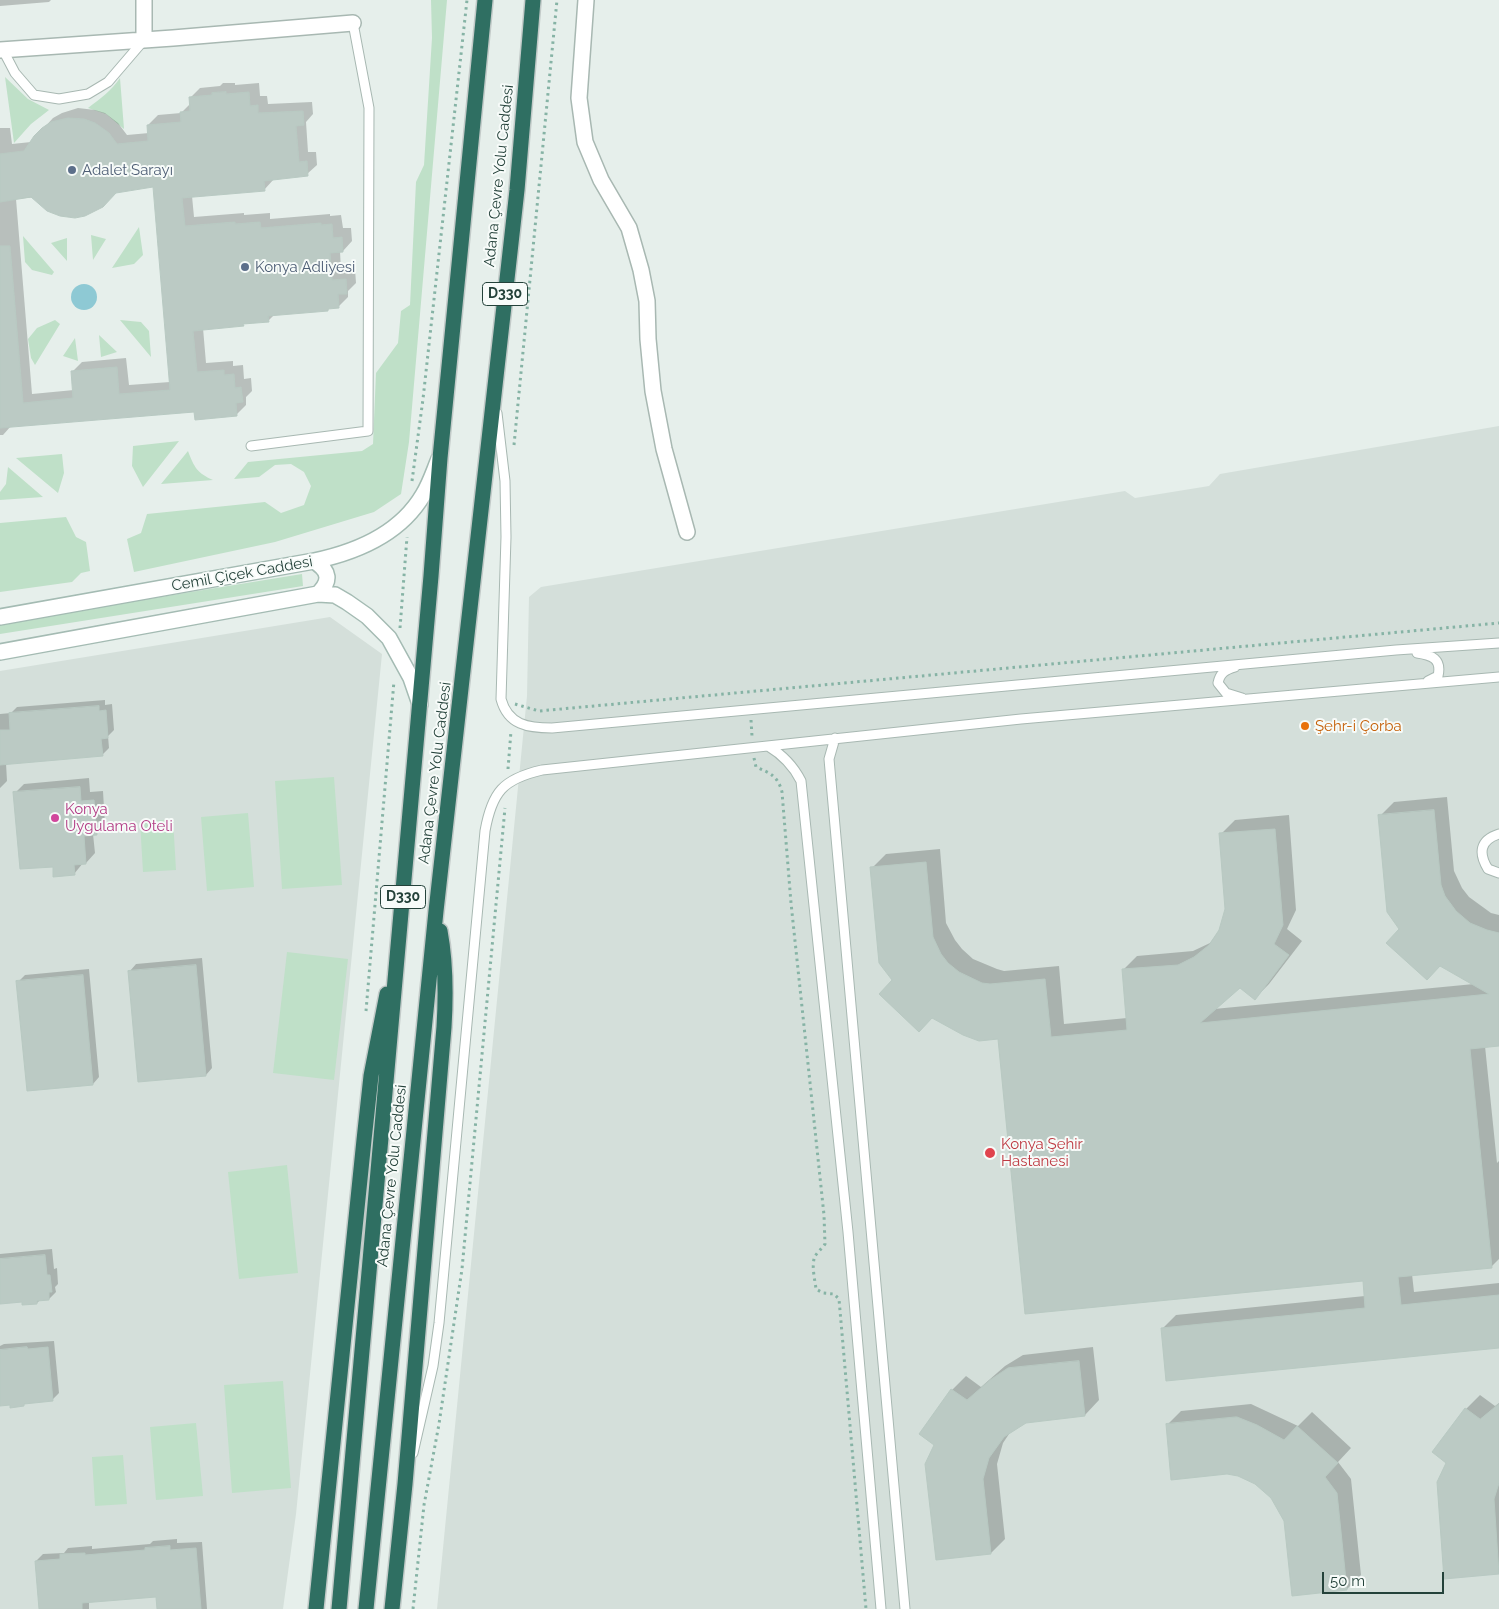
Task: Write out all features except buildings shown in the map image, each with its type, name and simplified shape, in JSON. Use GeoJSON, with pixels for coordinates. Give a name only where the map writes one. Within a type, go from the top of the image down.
{"type":"FeatureCollection","features":[{"type":"Feature","properties":{"kind":"highway","name":"Adana Çevre Yolu Caddesi"},"geometry":{"type":"LineString","coordinates":[[339,1609],[420,704],[440,458],[485,0]]}},
{"type":"Feature","properties":{"kind":"highway","name":"Adana Çevre Yolu Caddesi"},"geometry":{"type":"LineString","coordinates":[[366,1609],[436,911],[517,190],[533,0]]}},
{"type":"Feature","properties":{"kind":"highway"},"geometry":{"type":"LineString","coordinates":[[392,1609],[446,998],[442,944],[436,911]]}},
{"type":"Feature","properties":{"kind":"highway"},"geometry":{"type":"LineString","coordinates":[[316,1609],[371,1076],[380,1022],[399,939]]}},
{"type":"Feature","properties":{"kind":"street"},"geometry":{"type":"LineString","coordinates":[[144,0],[144,40]]}},
{"type":"Feature","properties":{"kind":"street"},"geometry":{"type":"LineString","coordinates":[[586,0],[579,98],[584,142],[601,180],[629,228],[641,270],[647,301],[648,339],[653,391],[664,449],[687,532]]}},
{"type":"Feature","properties":{"kind":"street"},"geometry":{"type":"LineString","coordinates":[[1,50],[353,23]]}},
{"type":"Feature","properties":{"kind":"street","name":"Cemil Çiçek Caddesi"},"geometry":{"type":"LineString","coordinates":[[0,616],[314,561],[349,553],[384,535],[409,514],[424,494],[440,458]]}},
{"type":"Feature","properties":{"kind":"street"},"geometry":{"type":"LineString","coordinates":[[314,561],[323,567],[327,574],[327,582],[318,594]]}},
{"type":"Feature","properties":{"kind":"street"},"geometry":{"type":"LineString","coordinates":[[0,652],[318,594],[334,595],[358,609],[384,632],[398,652],[411,678],[420,704]]}},
{"type":"Feature","properties":{"kind":"lane"},"geometry":{"type":"LineString","coordinates":[[251,446],[368,431],[370,108],[353,23]]}},
{"type":"Feature","properties":{"kind":"lane"},"geometry":{"type":"LineString","coordinates":[[1,50],[15,72],[34,95],[59,99],[88,94],[108,82],[144,40]]}},
{"type":"Feature","properties":{"kind":"lane"},"geometry":{"type":"LineString","coordinates":[[494,397],[505,481],[506,537],[500,682],[501,699],[503,708],[509,716],[532,727],[552,728],[1396,650],[1499,643]]}},
{"type":"Feature","properties":{"kind":"lane"},"geometry":{"type":"LineString","coordinates":[[1396,650],[1428,654],[1439,663],[1438,676],[1433,680],[1416,684]]}},
{"type":"Feature","properties":{"kind":"lane"},"geometry":{"type":"LineString","coordinates":[[1247,664],[1226,670],[1220,676],[1218,683],[1226,693],[1247,699]]}},
{"type":"Feature","properties":{"kind":"lane"},"geometry":{"type":"LineString","coordinates":[[404,1484],[425,1404],[439,1323],[485,832],[492,804],[500,790],[511,780],[523,774],[542,770],[835,738],[1021,719],[1499,677]]}},
{"type":"Feature","properties":{"kind":"lane"},"geometry":{"type":"LineString","coordinates":[[835,738],[828,760],[905,1609]]}},
{"type":"Feature","properties":{"kind":"lane"},"geometry":{"type":"LineString","coordinates":[[768,746],[782,755],[796,770],[801,782],[848,1232],[881,1609]]}},
{"type":"Feature","properties":{"kind":"lane"},"geometry":{"type":"LineString","coordinates":[[1499,834],[1484,842],[1482,849],[1483,861],[1488,869],[1499,873]]}},
{"type":"Feature","properties":{"kind":"path"},"geometry":{"type":"LineString","coordinates":[[412,485],[424,399],[467,0]]}},
{"type":"Feature","properties":{"kind":"path"},"geometry":{"type":"LineString","coordinates":[[398,652],[409,514]]}},
{"type":"Feature","properties":{"kind":"path"},"geometry":{"type":"LineString","coordinates":[[512,703],[539,711],[1499,623]]}},
{"type":"Feature","properties":{"kind":"path"},"geometry":{"type":"LineString","coordinates":[[366,1015],[395,678]]}},
{"type":"Feature","properties":{"kind":"path"},"geometry":{"type":"LineString","coordinates":[[748,692],[751,709],[752,747],[756,767],[774,775],[780,781],[782,792],[791,903],[824,1215],[825,1244],[815,1256],[814,1263],[816,1289],[823,1293],[834,1294],[839,1299],[866,1609]]}},
{"type":"Feature","properties":{"kind":"shaded area","name":"Konya Şehir Hastanesi"},"geometry":{"type":"Polygon","coordinates":[[[1499,426],[1499,1609],[437,1609],[527,696],[529,597],[541,587],[1125,491],[1135,498],[1209,486],[1220,474],[1499,426]]]}},
{"type":"Feature","properties":{"kind":"shaded area"},"geometry":{"type":"Polygon","coordinates":[[[330,617],[382,654],[296,1514],[283,1609],[0,1609],[0,671],[330,617]]]}},
{"type":"Feature","properties":{"kind":"green space"},"geometry":{"type":"Polygon","coordinates":[[[431,0],[447,0],[409,442],[401,494],[374,512],[275,542],[134,572],[127,539],[141,533],[147,514],[265,502],[281,513],[304,505],[311,486],[304,472],[291,464],[275,465],[259,477],[234,479],[248,462],[362,451],[373,444],[376,373],[398,343],[401,311],[410,305],[416,182],[424,165],[432,38],[431,0]]]}},
{"type":"Feature","properties":{"kind":"green space"},"geometry":{"type":"Polygon","coordinates":[[[5,77],[28,99],[49,110],[31,124],[14,143],[5,77]]]}},
{"type":"Feature","properties":{"kind":"green space"},"geometry":{"type":"Polygon","coordinates":[[[120,78],[124,129],[106,114],[88,108],[110,90],[120,78]]]}},
{"type":"Feature","properties":{"kind":"green space"},"geometry":{"type":"Polygon","coordinates":[[[139,227],[143,255],[134,264],[112,268],[139,227]]]}},
{"type":"Feature","properties":{"kind":"green space"},"geometry":{"type":"Polygon","coordinates":[[[91,235],[106,239],[93,260],[91,235]]]}},
{"type":"Feature","properties":{"kind":"green space"},"geometry":{"type":"Polygon","coordinates":[[[23,236],[54,272],[52,275],[32,270],[25,262],[23,236]]]}},
{"type":"Feature","properties":{"kind":"green space"},"geometry":{"type":"Polygon","coordinates":[[[67,238],[67,261],[51,243],[67,238]]]}},
{"type":"Feature","properties":{"kind":"green space"},"geometry":{"type":"Polygon","coordinates":[[[55,320],[60,324],[35,365],[31,358],[28,339],[37,328],[55,320]]]}},
{"type":"Feature","properties":{"kind":"green space"},"geometry":{"type":"Polygon","coordinates":[[[120,320],[141,322],[149,331],[151,357],[120,320]]]}},
{"type":"Feature","properties":{"kind":"green space"},"geometry":{"type":"Polygon","coordinates":[[[99,335],[117,352],[101,357],[99,335]]]}},
{"type":"Feature","properties":{"kind":"green space"},"geometry":{"type":"Polygon","coordinates":[[[75,338],[78,361],[63,356],[75,338]]]}},
{"type":"Feature","properties":{"kind":"green space"},"geometry":{"type":"Polygon","coordinates":[[[179,441],[143,487],[132,466],[133,446],[179,441]]]}},
{"type":"Feature","properties":{"kind":"green space"},"geometry":{"type":"Polygon","coordinates":[[[188,451],[197,469],[203,475],[213,480],[161,484],[188,451]]]}},
{"type":"Feature","properties":{"kind":"green space"},"geometry":{"type":"Polygon","coordinates":[[[62,454],[64,473],[58,493],[16,458],[62,454]]]}},
{"type":"Feature","properties":{"kind":"green space"},"geometry":{"type":"Polygon","coordinates":[[[8,467],[43,497],[0,500],[0,492],[6,484],[8,467]]]}},
{"type":"Feature","properties":{"kind":"green space"},"geometry":{"type":"Polygon","coordinates":[[[66,517],[76,537],[86,542],[90,571],[81,573],[72,582],[0,592],[0,523],[66,517]]]}},
{"type":"Feature","properties":{"kind":"green space"},"geometry":{"type":"Polygon","coordinates":[[[302,574],[303,586],[0,634],[0,623],[302,574]]]}},
{"type":"Feature","properties":{"kind":"green space"},"geometry":{"type":"Polygon","coordinates":[[[334,777],[342,885],[282,889],[275,781],[334,777]]]}},
{"type":"Feature","properties":{"kind":"green space"},"geometry":{"type":"Polygon","coordinates":[[[248,813],[254,887],[207,891],[201,817],[248,813]]]}},
{"type":"Feature","properties":{"kind":"green space"},"geometry":{"type":"Polygon","coordinates":[[[173,819],[176,870],[143,872],[140,822],[173,819]]]}},
{"type":"Feature","properties":{"kind":"green space"},"geometry":{"type":"Polygon","coordinates":[[[287,952],[348,959],[334,1080],[273,1073],[287,952]]]}},
{"type":"Feature","properties":{"kind":"green space"},"geometry":{"type":"Polygon","coordinates":[[[287,1165],[298,1273],[239,1279],[228,1172],[287,1165]]]}},
{"type":"Feature","properties":{"kind":"green space"},"geometry":{"type":"Polygon","coordinates":[[[283,1381],[291,1488],[232,1493],[224,1385],[283,1381]]]}},
{"type":"Feature","properties":{"kind":"green space"},"geometry":{"type":"Polygon","coordinates":[[[196,1423],[203,1496],[156,1500],[150,1427],[196,1423]]]}},
{"type":"Feature","properties":{"kind":"green space"},"geometry":{"type":"Polygon","coordinates":[[[123,1455],[127,1504],[95,1506],[92,1457],[123,1455]]]}},
{"type":"Feature","properties":{"kind":"water"},"geometry":{"type":"Polygon","coordinates":[[[84,284],[93,288],[97,297],[93,306],[84,310],[75,306],[71,297],[75,288],[84,284]]]}},
{"type":"Feature","properties":{"kind":"place","name":"Adalet Sarayı"},"geometry":{"type":"Point","coordinates":[72,170]}},
{"type":"Feature","properties":{"kind":"place","name":"Konya Adliyesi"},"geometry":{"type":"Point","coordinates":[245,267]}},
{"type":"Feature","properties":{"kind":"place","name":"Şehr-i Çorba"},"geometry":{"type":"Point","coordinates":[1305,726]}},
{"type":"Feature","properties":{"kind":"place","name":"Konya Uygulama Oteli"},"geometry":{"type":"Point","coordinates":[55,818]}},
{"type":"Feature","properties":{"kind":"place","name":"Konya Şehir Hastanesi"},"geometry":{"type":"Point","coordinates":[990,1153]}}]}
